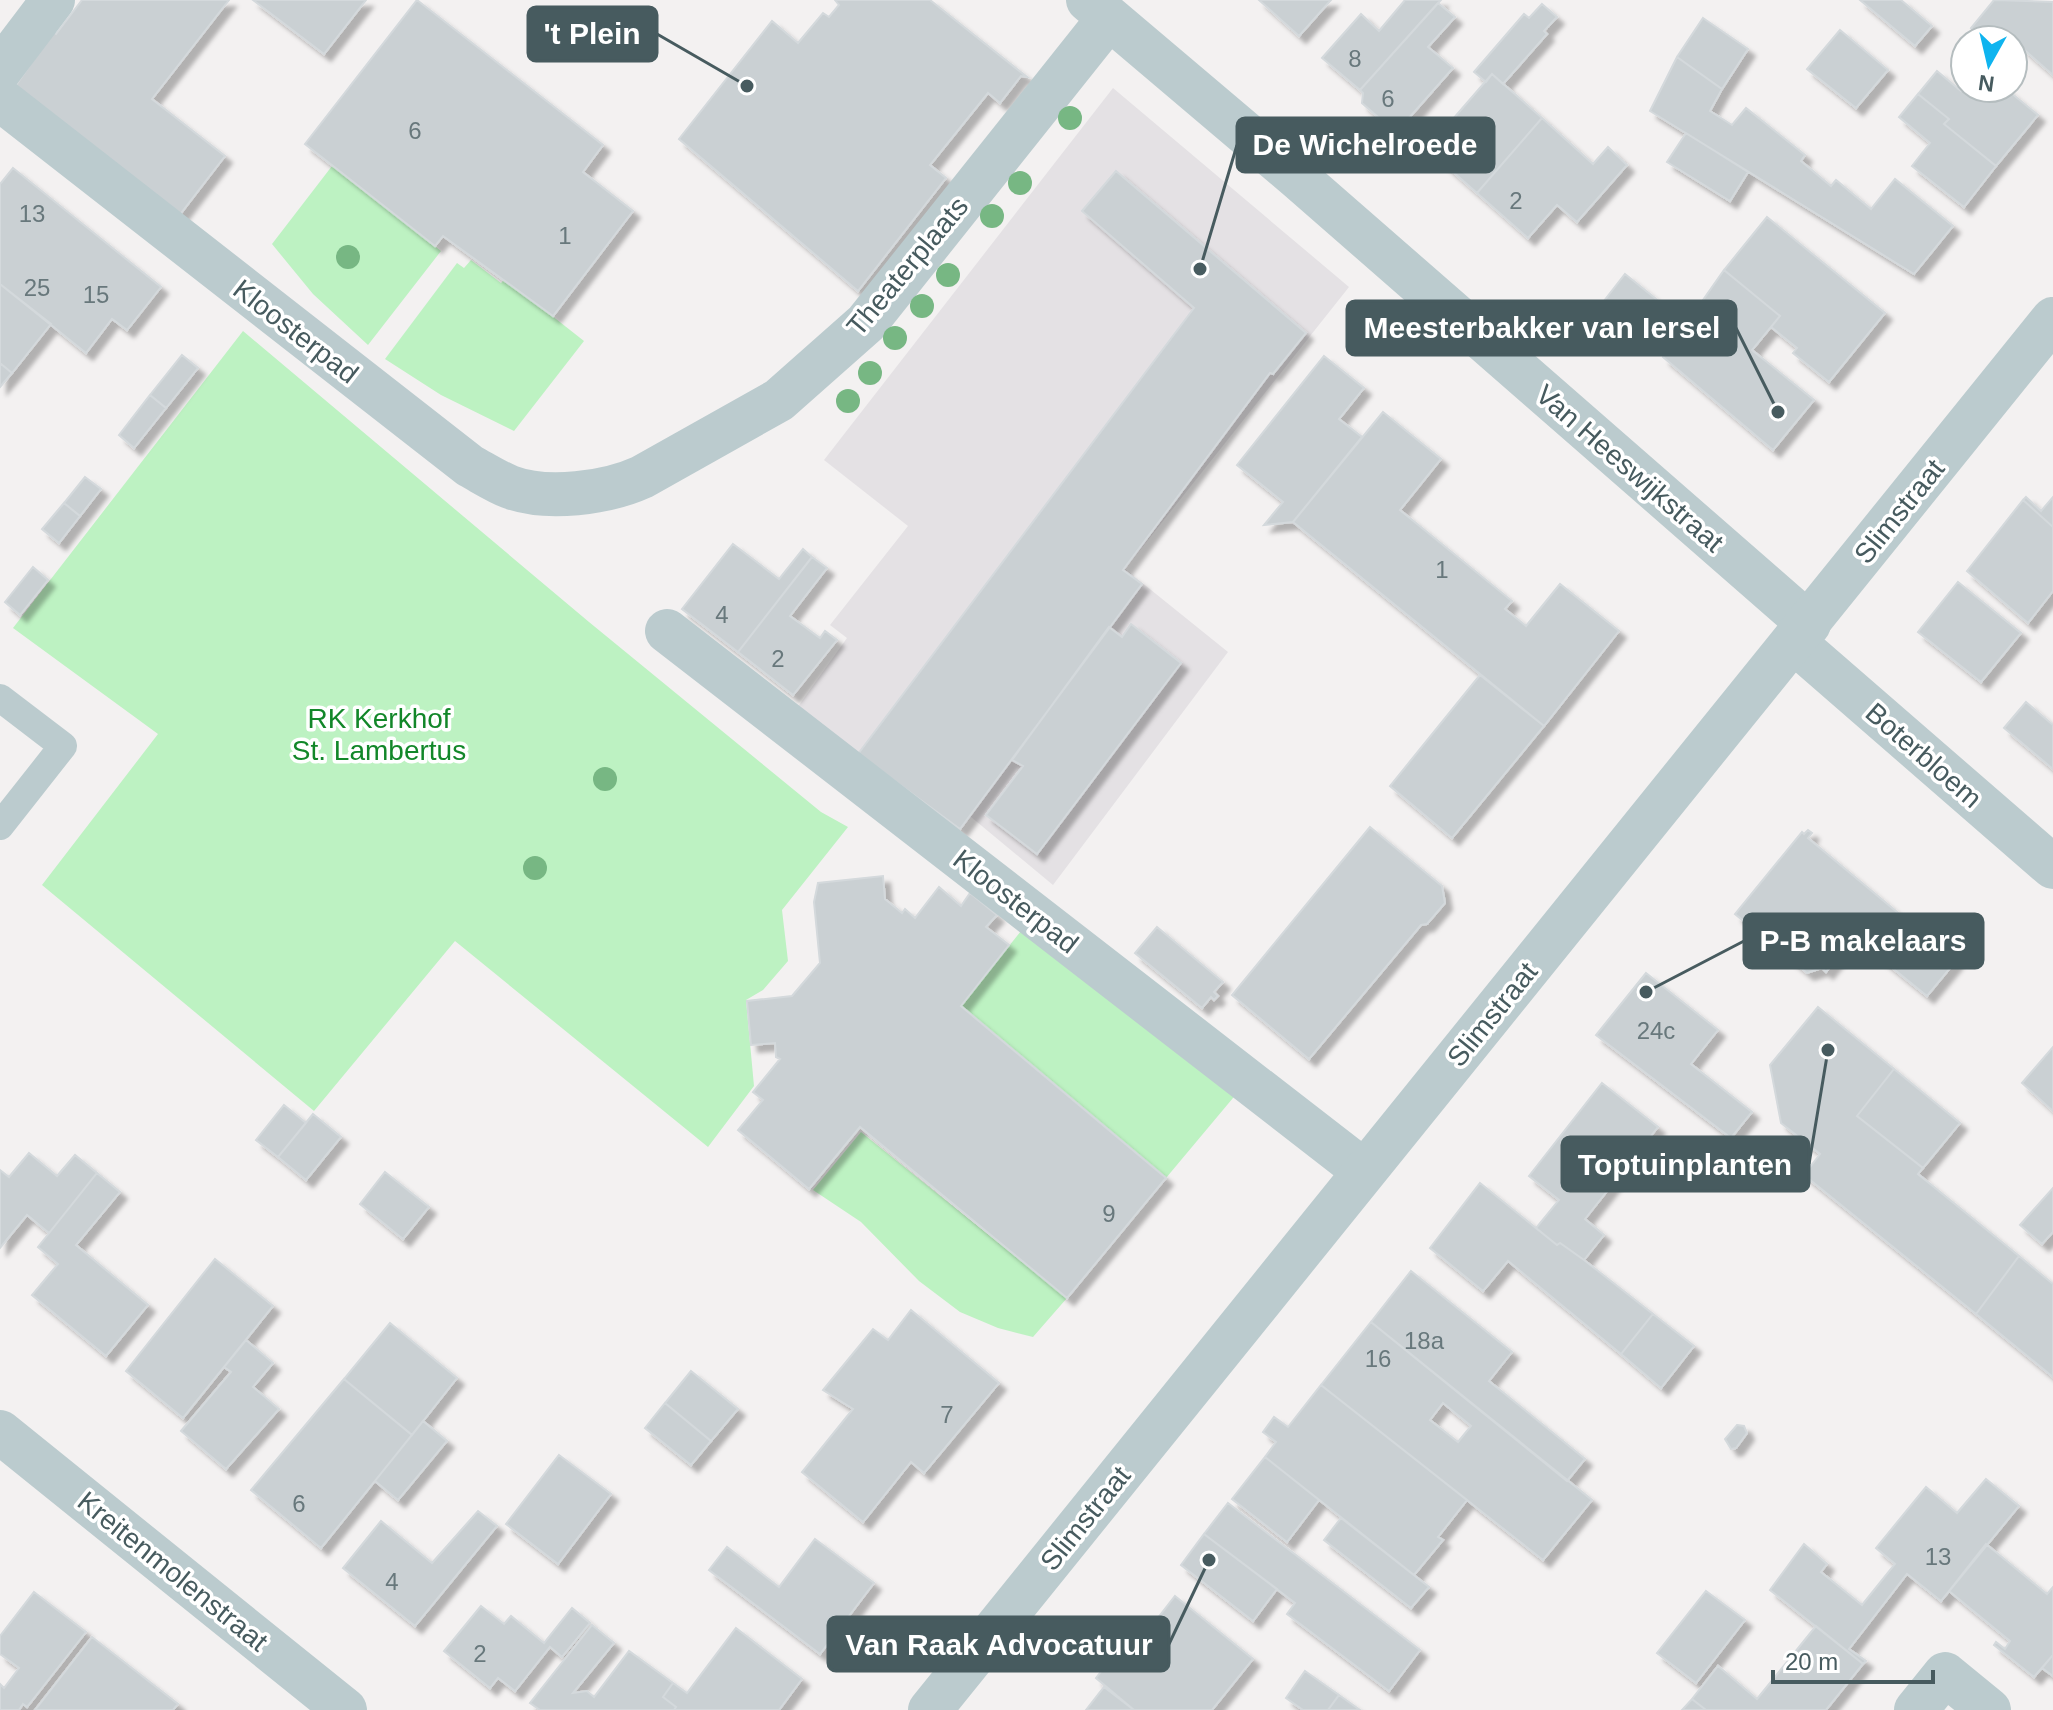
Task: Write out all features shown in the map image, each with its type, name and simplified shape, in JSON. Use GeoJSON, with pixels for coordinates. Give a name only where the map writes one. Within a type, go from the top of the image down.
{"type":"FeatureCollection","features":[{"type":"Feature","properties":{"kind":"street"},"geometry":{"type":"LineString","coordinates":[[0,70],[53,0]]}},
{"type":"Feature","properties":{"kind":"street","name":"Theaterplaats"},"geometry":{"type":"LineString","coordinates":[[619,487],[682,457],[779,400],[866,323],[1098,9]]}},
{"type":"Feature","properties":{"kind":"street","name":"Van Heeswijkstraat"},"geometry":{"type":"LineString","coordinates":[[1098,9],[1801,633]]}},
{"type":"Feature","properties":{"kind":"street","name":"Kloosterpad"},"geometry":{"type":"LineString","coordinates":[[0,99],[470,466],[512,488],[572,494],[619,487]]}},
{"type":"Feature","properties":{"kind":"street","name":"Slimstraat"},"geometry":{"type":"LineString","coordinates":[[930,1710],[2053,319]]}},
{"type":"Feature","properties":{"kind":"street","name":"Kloosterpad"},"geometry":{"type":"LineString","coordinates":[[667,631],[1364,1171]]}},
{"type":"Feature","properties":{"kind":"street","name":"Boterbloem"},"geometry":{"type":"LineString","coordinates":[[1801,633],[2053,867]]}},
{"type":"Feature","properties":{"kind":"street","name":"Kreitenmolenstraat"},"geometry":{"type":"LineString","coordinates":[[0,1432],[345,1710]]}},
{"type":"Feature","properties":{"kind":"street"},"geometry":{"type":"LineString","coordinates":[[1916,1710],[1945,1674],[1989,1710]]}},
{"type":"Feature","properties":{"kind":"lane"},"geometry":{"type":"LineString","coordinates":[[0,698],[63,746],[0,826]]}},
{"type":"Feature","properties":{"kind":"shaded area"},"geometry":{"type":"Polygon","coordinates":[[[1113,88],[1349,287],[1125,569],[1228,652],[1053,885],[971,817],[960,830],[797,708],[847,638],[830,625],[908,526],[824,460],[1113,88]]]}},
{"type":"Feature","properties":{"kind":"green space"},"geometry":{"type":"Polygon","coordinates":[[[332,166],[441,251],[368,345],[313,294],[272,244],[332,166]]]}},
{"type":"Feature","properties":{"kind":"green space"},"geometry":{"type":"Polygon","coordinates":[[[471,260],[501,283],[505,279],[584,341],[514,431],[441,395],[385,359],[457,263],[464,268],[471,260]]]}},
{"type":"Feature","properties":{"kind":"green space","name":"RK Kerkhof St. Lambertus"},"geometry":{"type":"Polygon","coordinates":[[[243,331],[589,622],[821,812],[848,827],[782,910],[788,961],[763,990],[746,1000],[754,1086],[708,1147],[455,941],[314,1111],[42,885],[158,734],[13,628],[243,331]]]}},
{"type":"Feature","properties":{"kind":"green space"},"geometry":{"type":"Polygon","coordinates":[[[1029,921],[1238,1092],[1166,1178],[961,1006],[1029,921]]]}},
{"type":"Feature","properties":{"kind":"green space"},"geometry":{"type":"Polygon","coordinates":[[[861,1132],[1067,1298],[1033,1337],[998,1328],[960,1312],[919,1281],[861,1222],[813,1190],[861,1132]]]}},
{"type":"Feature","properties":{"kind":"building"},"geometry":{"type":"Polygon","coordinates":[[[82,0],[229,0],[152,99],[225,156],[178,217],[14,88],[53,32],[56,34],[82,0]]]}},
{"type":"Feature","properties":{"kind":"building"},"geometry":{"type":"Polygon","coordinates":[[[253,0],[366,0],[324,54],[253,0]]]}},
{"type":"Feature","properties":{"kind":"building"},"geometry":{"type":"Polygon","coordinates":[[[417,0],[603,145],[583,172],[633,211],[553,316],[443,236],[435,246],[305,144],[417,0]]]}},
{"type":"Feature","properties":{"kind":"building"},"geometry":{"type":"Polygon","coordinates":[[[835,0],[930,0],[1027,77],[1021,76],[1000,103],[988,93],[930,165],[946,178],[858,291],[679,139],[772,21],[798,43],[823,13],[829,17],[839,5],[835,0]]]}},
{"type":"Feature","properties":{"kind":"building"},"geometry":{"type":"Polygon","coordinates":[[[1259,0],[1331,0],[1299,36],[1259,0]]]}},
{"type":"Feature","properties":{"kind":"building"},"geometry":{"type":"Polygon","coordinates":[[[1405,0],[1441,0],[1360,90],[1322,58],[1361,14],[1379,31],[1405,0]]]}},
{"type":"Feature","properties":{"kind":"building"},"geometry":{"type":"Polygon","coordinates":[[[1860,0],[1901,0],[1932,26],[1915,46],[1860,0]]]}},
{"type":"Feature","properties":{"kind":"building"},"geometry":{"type":"Polygon","coordinates":[[[1994,0],[2053,2],[2053,75],[2029,54],[2029,24],[1974,24],[1994,0]]]}},
{"type":"Feature","properties":{"kind":"building"},"geometry":{"type":"Polygon","coordinates":[[[1438,3],[1455,17],[1428,47],[1453,68],[1401,127],[1395,122],[1387,125],[1362,103],[1363,93],[1360,90],[1438,3]]]}},
{"type":"Feature","properties":{"kind":"building"},"geometry":{"type":"Polygon","coordinates":[[[1542,4],[1557,17],[1544,31],[1547,34],[1503,84],[1492,74],[1486,82],[1474,72],[1524,14],[1529,18],[1542,4]]]}},
{"type":"Feature","properties":{"kind":"building"},"geometry":{"type":"Polygon","coordinates":[[[1703,18],[1748,49],[1722,89],[1677,57],[1703,18]]]}},
{"type":"Feature","properties":{"kind":"building"},"geometry":{"type":"Polygon","coordinates":[[[1840,30],[1888,70],[1856,108],[1807,69],[1840,30]]]}},
{"type":"Feature","properties":{"kind":"building"},"geometry":{"type":"Polygon","coordinates":[[[1677,57],[1722,89],[1710,111],[1732,125],[1746,108],[1805,155],[1801,161],[1831,186],[1836,180],[1871,209],[1895,179],[1953,226],[1914,274],[1650,111],[1677,57]]]}},
{"type":"Feature","properties":{"kind":"building"},"geometry":{"type":"Polygon","coordinates":[[[1937,71],[1949,81],[1949,104],[2025,104],[2038,115],[1996,166],[1944,124],[1949,119],[1918,94],[1937,71]]]}},
{"type":"Feature","properties":{"kind":"building"},"geometry":{"type":"Polygon","coordinates":[[[1492,74],[1542,118],[1477,193],[1427,149],[1492,74]]]}},
{"type":"Feature","properties":{"kind":"building"},"geometry":{"type":"Polygon","coordinates":[[[1918,94],[1949,119],[1944,124],[1996,166],[1964,207],[1912,166],[1930,143],[1899,117],[1918,94]]]}},
{"type":"Feature","properties":{"kind":"building"},"geometry":{"type":"Polygon","coordinates":[[[1542,118],[1593,164],[1608,147],[1627,165],[1577,222],[1557,205],[1528,238],[1477,193],[1542,118]]]}},
{"type":"Feature","properties":{"kind":"building"},"geometry":{"type":"Polygon","coordinates":[[[1686,133],[1748,172],[1730,201],[1667,162],[1686,133]]]}},
{"type":"Feature","properties":{"kind":"building"},"geometry":{"type":"Polygon","coordinates":[[[13,168],[161,287],[127,330],[112,319],[86,353],[0,284],[0,184],[13,168]]]}},
{"type":"Feature","properties":{"kind":"building"},"geometry":{"type":"Polygon","coordinates":[[[1116,171],[1306,333],[1273,374],[1270,373],[1123,570],[1142,584],[960,829],[858,754],[1194,308],[1082,211],[1116,171]]]}},
{"type":"Feature","properties":{"kind":"building"},"geometry":{"type":"Polygon","coordinates":[[[1767,217],[1885,313],[1829,382],[1793,353],[1797,348],[1771,327],[1780,316],[1724,270],[1767,217]]]}},
{"type":"Feature","properties":{"kind":"building"},"geometry":{"type":"Polygon","coordinates":[[[1724,270],[1780,316],[1752,350],[1814,400],[1773,450],[1663,357],[1724,270]]]}},
{"type":"Feature","properties":{"kind":"building"},"geometry":{"type":"Polygon","coordinates":[[[1625,274],[1666,307],[1640,339],[1600,306],[1625,274]]]}},
{"type":"Feature","properties":{"kind":"building"},"geometry":{"type":"Polygon","coordinates":[[[0,284],[51,324],[12,373],[0,363],[0,284]]]}},
{"type":"Feature","properties":{"kind":"building"},"geometry":{"type":"Polygon","coordinates":[[[182,355],[198,368],[166,408],[150,395],[182,355]]]}},
{"type":"Feature","properties":{"kind":"building"},"geometry":{"type":"Polygon","coordinates":[[[1324,356],[1364,388],[1339,419],[1362,437],[1293,522],[1264,525],[1283,502],[1237,465],[1324,356]]]}},
{"type":"Feature","properties":{"kind":"building"},"geometry":{"type":"Polygon","coordinates":[[[0,363],[12,373],[0,387],[0,363]]]}},
{"type":"Feature","properties":{"kind":"building"},"geometry":{"type":"Polygon","coordinates":[[[150,395],[166,408],[134,448],[119,435],[150,395]]]}},
{"type":"Feature","properties":{"kind":"building"},"geometry":{"type":"Polygon","coordinates":[[[1383,412],[1441,459],[1400,510],[1512,601],[1505,609],[1526,626],[1560,584],[1619,631],[1544,726],[1293,522],[1383,412]]]}},
{"type":"Feature","properties":{"kind":"building"},"geometry":{"type":"Polygon","coordinates":[[[85,477],[101,489],[80,516],[64,503],[85,477]]]}},
{"type":"Feature","properties":{"kind":"building"},"geometry":{"type":"Polygon","coordinates":[[[2026,497],[2041,511],[2053,497],[2053,527],[2023,500],[2026,497]]]}},
{"type":"Feature","properties":{"kind":"building"},"geometry":{"type":"Polygon","coordinates":[[[2023,500],[2053,527],[2053,591],[2028,623],[1967,571],[2023,500]]]}},
{"type":"Feature","properties":{"kind":"building"},"geometry":{"type":"Polygon","coordinates":[[[64,503],[80,516],[59,543],[42,529],[64,503]]]}},
{"type":"Feature","properties":{"kind":"building"},"geometry":{"type":"Polygon","coordinates":[[[733,544],[779,579],[803,549],[812,557],[738,652],[682,609],[733,544]]]}},
{"type":"Feature","properties":{"kind":"building"},"geometry":{"type":"Polygon","coordinates":[[[812,557],[827,568],[790,616],[820,638],[825,631],[837,640],[793,695],[738,652],[812,557]]]}},
{"type":"Feature","properties":{"kind":"building"},"geometry":{"type":"Polygon","coordinates":[[[33,567],[48,580],[20,615],[5,602],[33,567]]]}},
{"type":"Feature","properties":{"kind":"building"},"geometry":{"type":"Polygon","coordinates":[[[1958,582],[2021,633],[1981,682],[1918,632],[1958,582]]]}},
{"type":"Feature","properties":{"kind":"building"},"geometry":{"type":"Polygon","coordinates":[[[1131,624],[1181,663],[1037,854],[986,815],[1023,766],[1012,760],[1109,627],[1122,637],[1131,624]]]}},
{"type":"Feature","properties":{"kind":"building"},"geometry":{"type":"Polygon","coordinates":[[[1480,675],[1544,726],[1452,838],[1390,786],[1480,675]]]}},
{"type":"Feature","properties":{"kind":"building"},"geometry":{"type":"Polygon","coordinates":[[[2026,702],[2053,725],[2053,769],[2004,728],[2026,702]]]}},
{"type":"Feature","properties":{"kind":"building"},"geometry":{"type":"Polygon","coordinates":[[[1370,827],[1442,886],[1445,903],[1427,924],[1421,925],[1309,1059],[1232,995],[1370,827]]]}},
{"type":"Feature","properties":{"kind":"building"},"geometry":{"type":"Polygon","coordinates":[[[1808,830],[1812,833],[1808,838],[1956,961],[1927,996],[1843,928],[1835,937],[1836,950],[1841,954],[1826,972],[1822,968],[1807,973],[1735,914],[1802,832],[1804,834],[1808,830]]]}},
{"type":"Feature","properties":{"kind":"building"},"geometry":{"type":"Polygon","coordinates":[[[883,876],[885,899],[902,913],[905,909],[915,918],[939,887],[961,906],[970,893],[997,915],[986,927],[1009,945],[961,1006],[1166,1178],[1067,1298],[860,1127],[809,1189],[738,1130],[763,1100],[753,1092],[780,1059],[776,1057],[775,1043],[751,1045],[747,1001],[792,996],[820,963],[814,902],[818,883],[883,876]]]}},
{"type":"Feature","properties":{"kind":"building"},"geometry":{"type":"Polygon","coordinates":[[[1157,927],[1223,982],[1214,992],[1218,996],[1214,1000],[1211,997],[1202,1008],[1135,953],[1157,927]]]}},
{"type":"Feature","properties":{"kind":"building"},"geometry":{"type":"Polygon","coordinates":[[[1646,973],[1718,1030],[1691,1064],[1752,1112],[1731,1138],[1596,1035],[1646,973]]]}},
{"type":"Feature","properties":{"kind":"building"},"geometry":{"type":"Polygon","coordinates":[[[1818,1007],[1894,1069],[1857,1116],[1923,1168],[1918,1174],[2019,1256],[1976,1314],[1804,1175],[1820,1154],[1781,1123],[1770,1065],[1818,1007]]]}},
{"type":"Feature","properties":{"kind":"building"},"geometry":{"type":"Polygon","coordinates":[[[2053,1047],[2053,1111],[2022,1083],[2053,1047]]]}},
{"type":"Feature","properties":{"kind":"building"},"geometry":{"type":"Polygon","coordinates":[[[1894,1069],[1960,1123],[1923,1168],[1857,1116],[1894,1069]]]}},
{"type":"Feature","properties":{"kind":"building"},"geometry":{"type":"Polygon","coordinates":[[[1602,1083],[1658,1127],[1585,1219],[1604,1235],[1584,1260],[1560,1243],[1557,1245],[1536,1228],[1559,1200],[1529,1176],[1602,1083]]]}},
{"type":"Feature","properties":{"kind":"building"},"geometry":{"type":"Polygon","coordinates":[[[284,1105],[306,1123],[278,1157],[256,1140],[284,1105]]]}},
{"type":"Feature","properties":{"kind":"building"},"geometry":{"type":"Polygon","coordinates":[[[313,1114],[341,1137],[306,1180],[278,1157],[313,1114]]]}},
{"type":"Feature","properties":{"kind":"building"},"geometry":{"type":"Polygon","coordinates":[[[29,1153],[57,1176],[75,1155],[97,1173],[49,1233],[27,1215],[0,1248],[0,1170],[9,1177],[29,1153]]]}},
{"type":"Feature","properties":{"kind":"building"},"geometry":{"type":"Polygon","coordinates":[[[385,1172],[429,1207],[403,1239],[360,1204],[385,1172]]]}},
{"type":"Feature","properties":{"kind":"building"},"geometry":{"type":"Polygon","coordinates":[[[97,1173],[120,1192],[76,1245],[148,1305],[106,1356],[32,1295],[58,1264],[38,1247],[97,1173]]]}},
{"type":"Feature","properties":{"kind":"building"},"geometry":{"type":"Polygon","coordinates":[[[1480,1183],[1557,1245],[1560,1243],[1584,1260],[1653,1314],[1621,1354],[1508,1261],[1483,1291],[1430,1248],[1480,1183]]]}},
{"type":"Feature","properties":{"kind":"building"},"geometry":{"type":"Polygon","coordinates":[[[2053,1188],[2053,1232],[2042,1244],[2020,1225],[2053,1188]]]}},
{"type":"Feature","properties":{"kind":"building"},"geometry":{"type":"Polygon","coordinates":[[[2019,1256],[2053,1284],[2053,1377],[1976,1314],[2019,1256]]]}},
{"type":"Feature","properties":{"kind":"building"},"geometry":{"type":"Polygon","coordinates":[[[215,1259],[273,1306],[183,1418],[126,1371],[215,1259]]]}},
{"type":"Feature","properties":{"kind":"building"},"geometry":{"type":"Polygon","coordinates":[[[1411,1271],[1512,1352],[1489,1381],[1585,1459],[1567,1481],[1371,1322],[1411,1271]]]}},
{"type":"Feature","properties":{"kind":"building"},"geometry":{"type":"Polygon","coordinates":[[[911,1310],[999,1383],[924,1473],[911,1462],[863,1522],[802,1472],[853,1409],[823,1390],[873,1329],[888,1340],[911,1310]]]}},
{"type":"Feature","properties":{"kind":"building"},"geometry":{"type":"Polygon","coordinates":[[[1653,1314],[1694,1346],[1661,1388],[1621,1354],[1653,1314]]]}},
{"type":"Feature","properties":{"kind":"building"},"geometry":{"type":"Polygon","coordinates":[[[1371,1322],[1592,1500],[1543,1560],[1321,1385],[1371,1322]],[[1443,1403],[1430,1420],[1458,1442],[1471,1426],[1443,1403]]]}},
{"type":"Feature","properties":{"kind":"building"},"geometry":{"type":"Polygon","coordinates":[[[390,1323],[457,1378],[412,1435],[344,1379],[390,1323]]]}},
{"type":"Feature","properties":{"kind":"building"},"geometry":{"type":"Polygon","coordinates":[[[246,1340],[273,1363],[253,1387],[279,1409],[226,1469],[181,1431],[231,1372],[224,1367],[246,1340]]]}},
{"type":"Feature","properties":{"kind":"building"},"geometry":{"type":"Polygon","coordinates":[[[691,1371],[738,1409],[711,1441],[665,1403],[691,1371]]]}},
{"type":"Feature","properties":{"kind":"building"},"geometry":{"type":"Polygon","coordinates":[[[344,1379],[412,1435],[321,1548],[251,1490],[344,1379]]]}},
{"type":"Feature","properties":{"kind":"building"},"geometry":{"type":"Polygon","coordinates":[[[1321,1385],[1467,1500],[1438,1537],[1443,1540],[1414,1575],[1265,1457],[1276,1442],[1263,1432],[1274,1417],[1288,1427],[1321,1385]]]}},
{"type":"Feature","properties":{"kind":"building"},"geometry":{"type":"Polygon","coordinates":[[[665,1403],[711,1441],[691,1465],[645,1428],[665,1403]]]}},
{"type":"Feature","properties":{"kind":"building"},"geometry":{"type":"Polygon","coordinates":[[[423,1421],[447,1441],[398,1500],[375,1481],[423,1421]]]}},
{"type":"Feature","properties":{"kind":"building"},"geometry":{"type":"Polygon","coordinates":[[[1737,1425],[1744,1426],[1747,1433],[1736,1448],[1731,1449],[1725,1439],[1737,1425]]]}},
{"type":"Feature","properties":{"kind":"building"},"geometry":{"type":"Polygon","coordinates":[[[559,1455],[611,1494],[558,1564],[506,1524],[559,1455]]]}},
{"type":"Feature","properties":{"kind":"building"},"geometry":{"type":"Polygon","coordinates":[[[1265,1457],[1319,1500],[1287,1542],[1232,1499],[1265,1457]]]}},
{"type":"Feature","properties":{"kind":"building"},"geometry":{"type":"Polygon","coordinates":[[[1986,1479],[2019,1506],[1941,1601],[1907,1574],[1849,1649],[1866,1661],[1863,1664],[1770,1590],[1804,1544],[1827,1564],[1821,1572],[1862,1605],[1895,1564],[1876,1548],[1926,1487],[1957,1513],[1986,1479]]]}},
{"type":"Feature","properties":{"kind":"building"},"geometry":{"type":"Polygon","coordinates":[[[1228,1503],[1420,1650],[1389,1691],[1287,1614],[1295,1603],[1204,1534],[1228,1503]]]}},
{"type":"Feature","properties":{"kind":"building"},"geometry":{"type":"Polygon","coordinates":[[[478,1511],[497,1526],[415,1626],[343,1568],[381,1521],[432,1563],[478,1511]]]}},
{"type":"Feature","properties":{"kind":"building"},"geometry":{"type":"Polygon","coordinates":[[[1341,1518],[1429,1587],[1411,1608],[1324,1540],[1341,1518]]]}},
{"type":"Feature","properties":{"kind":"building"},"geometry":{"type":"Polygon","coordinates":[[[1204,1534],[1277,1589],[1253,1621],[1181,1565],[1204,1534]]]}},
{"type":"Feature","properties":{"kind":"building"},"geometry":{"type":"Polygon","coordinates":[[[815,1539],[874,1583],[820,1654],[709,1570],[727,1547],[779,1587],[815,1539]]]}},
{"type":"Feature","properties":{"kind":"building"},"geometry":{"type":"Polygon","coordinates":[[[1986,1544],[2047,1594],[2053,1587],[2053,1655],[2034,1677],[1994,1645],[1996,1642],[2005,1649],[2010,1641],[1949,1591],[1986,1544]]]}},
{"type":"Feature","properties":{"kind":"building"},"geometry":{"type":"Polygon","coordinates":[[[1706,1591],[1745,1620],[1696,1683],[1657,1653],[1706,1591]]]}},
{"type":"Feature","properties":{"kind":"building"},"geometry":{"type":"Polygon","coordinates":[[[34,1592],[86,1632],[27,1707],[23,1704],[19,1710],[0,1710],[0,1684],[4,1688],[19,1668],[0,1654],[0,1636],[34,1592]]]}},
{"type":"Feature","properties":{"kind":"building"},"geometry":{"type":"Polygon","coordinates":[[[1175,1596],[1253,1659],[1212,1710],[1134,1710],[1096,1678],[1116,1652],[1125,1660],[1175,1596]]]}},
{"type":"Feature","properties":{"kind":"building"},"geometry":{"type":"Polygon","coordinates":[[[481,1606],[504,1624],[511,1616],[544,1643],[572,1608],[590,1623],[562,1657],[550,1647],[515,1691],[498,1678],[490,1688],[444,1651],[481,1606]]]}},
{"type":"Feature","properties":{"kind":"building"},"geometry":{"type":"Polygon","coordinates":[[[592,1625],[614,1643],[573,1693],[587,1691],[594,1697],[629,1651],[673,1683],[663,1697],[676,1707],[674,1710],[540,1710],[530,1703],[592,1625]]]}},
{"type":"Feature","properties":{"kind":"building"},"geometry":{"type":"Polygon","coordinates":[[[1816,1626],[1863,1664],[1826,1710],[1706,1710],[1692,1699],[1718,1666],[1757,1699],[1816,1626]]]}},
{"type":"Feature","properties":{"kind":"building"},"geometry":{"type":"Polygon","coordinates":[[[736,1628],[802,1679],[779,1710],[674,1710],[676,1707],[663,1697],[673,1683],[687,1693],[736,1628]]]}},
{"type":"Feature","properties":{"kind":"building"},"geometry":{"type":"Polygon","coordinates":[[[92,1637],[178,1704],[173,1710],[35,1710],[92,1637]]]}},
{"type":"Feature","properties":{"kind":"building"},"geometry":{"type":"Polygon","coordinates":[[[2053,1655],[2053,1676],[2042,1668],[2053,1655]]]}},
{"type":"Feature","properties":{"kind":"building"},"geometry":{"type":"Polygon","coordinates":[[[1305,1671],[1339,1695],[1328,1710],[1303,1710],[1286,1698],[1305,1671]]]}},
{"type":"Feature","properties":{"kind":"building"},"geometry":{"type":"Polygon","coordinates":[[[1104,1687],[1134,1710],[1086,1710],[1104,1687]]]}},
{"type":"Feature","properties":{"kind":"building"},"geometry":{"type":"Polygon","coordinates":[[[1339,1695],[1360,1710],[1328,1710],[1339,1695]]]}},
{"type":"Feature","properties":{"kind":"building"},"geometry":{"type":"Polygon","coordinates":[[[1692,1699],[1706,1710],[1682,1710],[1692,1699]]]}},
{"type":"Feature","properties":{"kind":"place","name":"'t Plein"},"geometry":{"type":"Point","coordinates":[747,86]}},
{"type":"Feature","properties":{"kind":"place","name":"De Wichelroede"},"geometry":{"type":"Point","coordinates":[1200,269]}},
{"type":"Feature","properties":{"kind":"place","name":"Meesterbakker van Iersel"},"geometry":{"type":"Point","coordinates":[1778,412]}},
{"type":"Feature","properties":{"kind":"place","name":"P-B makelaars"},"geometry":{"type":"Point","coordinates":[1646,992]}},
{"type":"Feature","properties":{"kind":"place","name":"Toptuinplanten"},"geometry":{"type":"Point","coordinates":[1828,1050]}},
{"type":"Feature","properties":{"kind":"place","name":"Van Raak Advocatuur"},"geometry":{"type":"Point","coordinates":[1209,1560]}}]}
